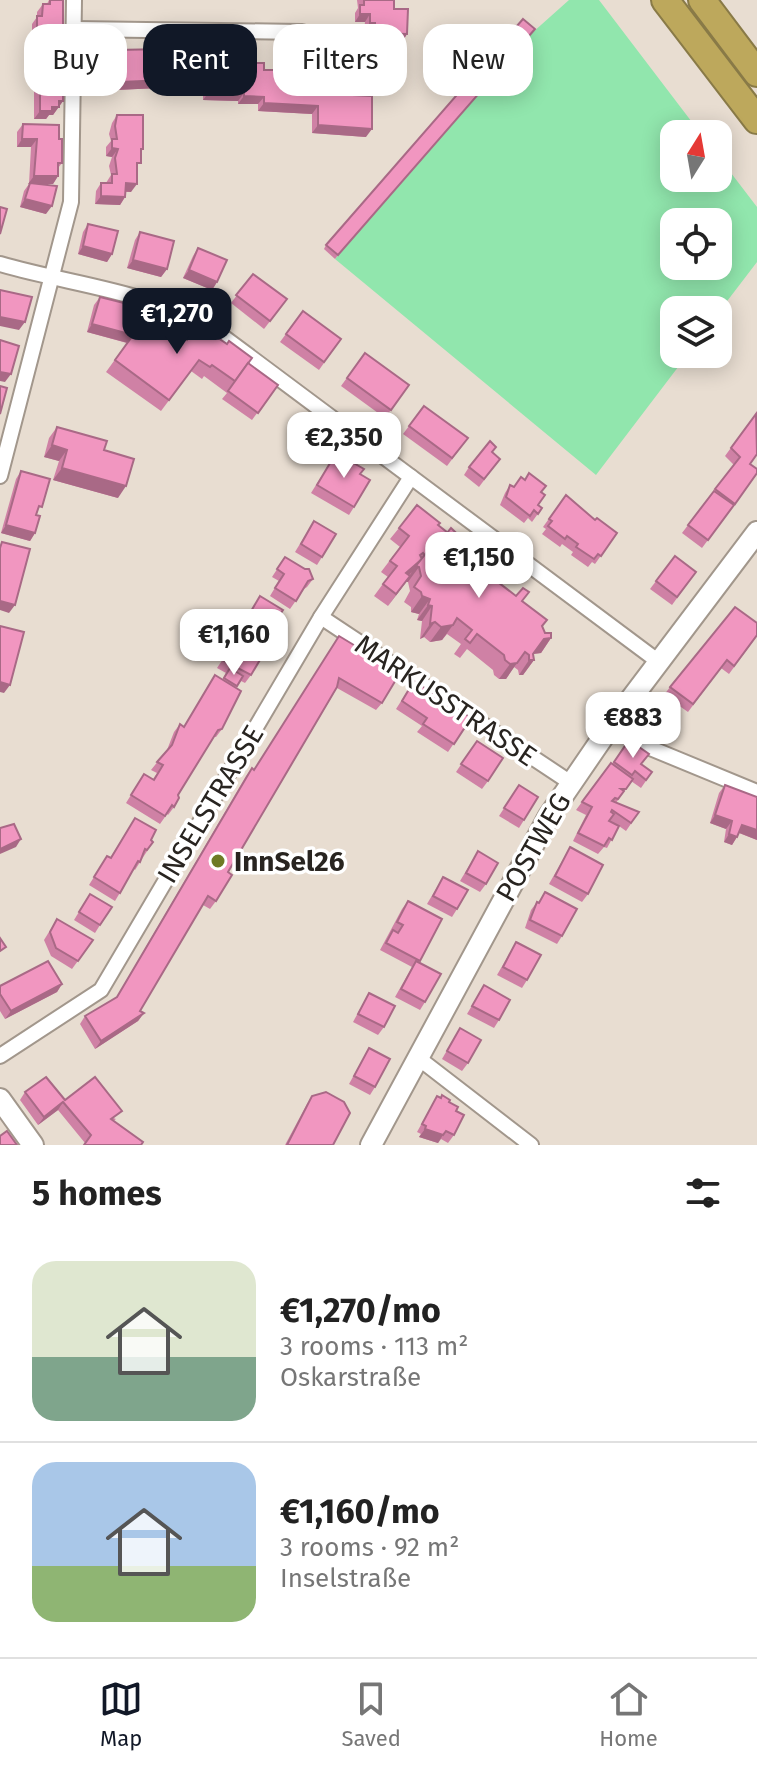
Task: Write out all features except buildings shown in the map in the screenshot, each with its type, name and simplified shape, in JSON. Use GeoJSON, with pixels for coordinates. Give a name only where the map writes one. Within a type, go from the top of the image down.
{"type":"FeatureCollection","features":[{"type":"Feature","properties":{"kind":"highway"},"geometry":{"type":"LineString","coordinates":[[665,0],[757,120]]}},
{"type":"Feature","properties":{"kind":"highway"},"geometry":{"type":"LineString","coordinates":[[702,0],[757,73]]}},
{"type":"Feature","properties":{"kind":"main road","name":"POSTWEG"},"geometry":{"type":"LineString","coordinates":[[371,1145],[542,828],[612,724],[757,532]]}},
{"type":"Feature","properties":{"kind":"main road"},"geometry":{"type":"LineString","coordinates":[[0,1099],[33,1145]]}},
{"type":"Feature","properties":{"kind":"street"},"geometry":{"type":"LineString","coordinates":[[74,0],[74,24]]}},
{"type":"Feature","properties":{"kind":"street"},"geometry":{"type":"LineString","coordinates":[[127,30],[273,32]]}},
{"type":"Feature","properties":{"kind":"street"},"geometry":{"type":"LineString","coordinates":[[0,476],[71,202],[73,96]]}},
{"type":"Feature","properties":{"kind":"street"},"geometry":{"type":"LineString","coordinates":[[0,264],[151,301],[190,315],[659,662]]}},
{"type":"Feature","properties":{"kind":"street","name":"INSELSTRASSE"},"geometry":{"type":"LineString","coordinates":[[0,1056],[101,990],[321,617],[411,477]]}},
{"type":"Feature","properties":{"kind":"street","name":"MARKUSSTRASSE"},"geometry":{"type":"LineString","coordinates":[[321,617],[571,783]]}},
{"type":"Feature","properties":{"kind":"street"},"geometry":{"type":"LineString","coordinates":[[612,724],[643,745],[757,792]]}},
{"type":"Feature","properties":{"kind":"street"},"geometry":{"type":"LineString","coordinates":[[417,1057],[531,1145]]}},
{"type":"Feature","properties":{"kind":"green space"},"geometry":{"type":"Polygon","coordinates":[[[569,0],[599,0],[690,120],[660,120],[660,192],[732,192],[732,174],[757,207],[757,262],[731,296],[660,296],[660,368],[677,368],[596,475],[335,259],[477,96],[533,96],[533,32],[569,0]]]}},
{"type":"Feature","properties":{"kind":"place","name":"InnSel26"},"geometry":{"type":"Point","coordinates":[218,861]}}]}
